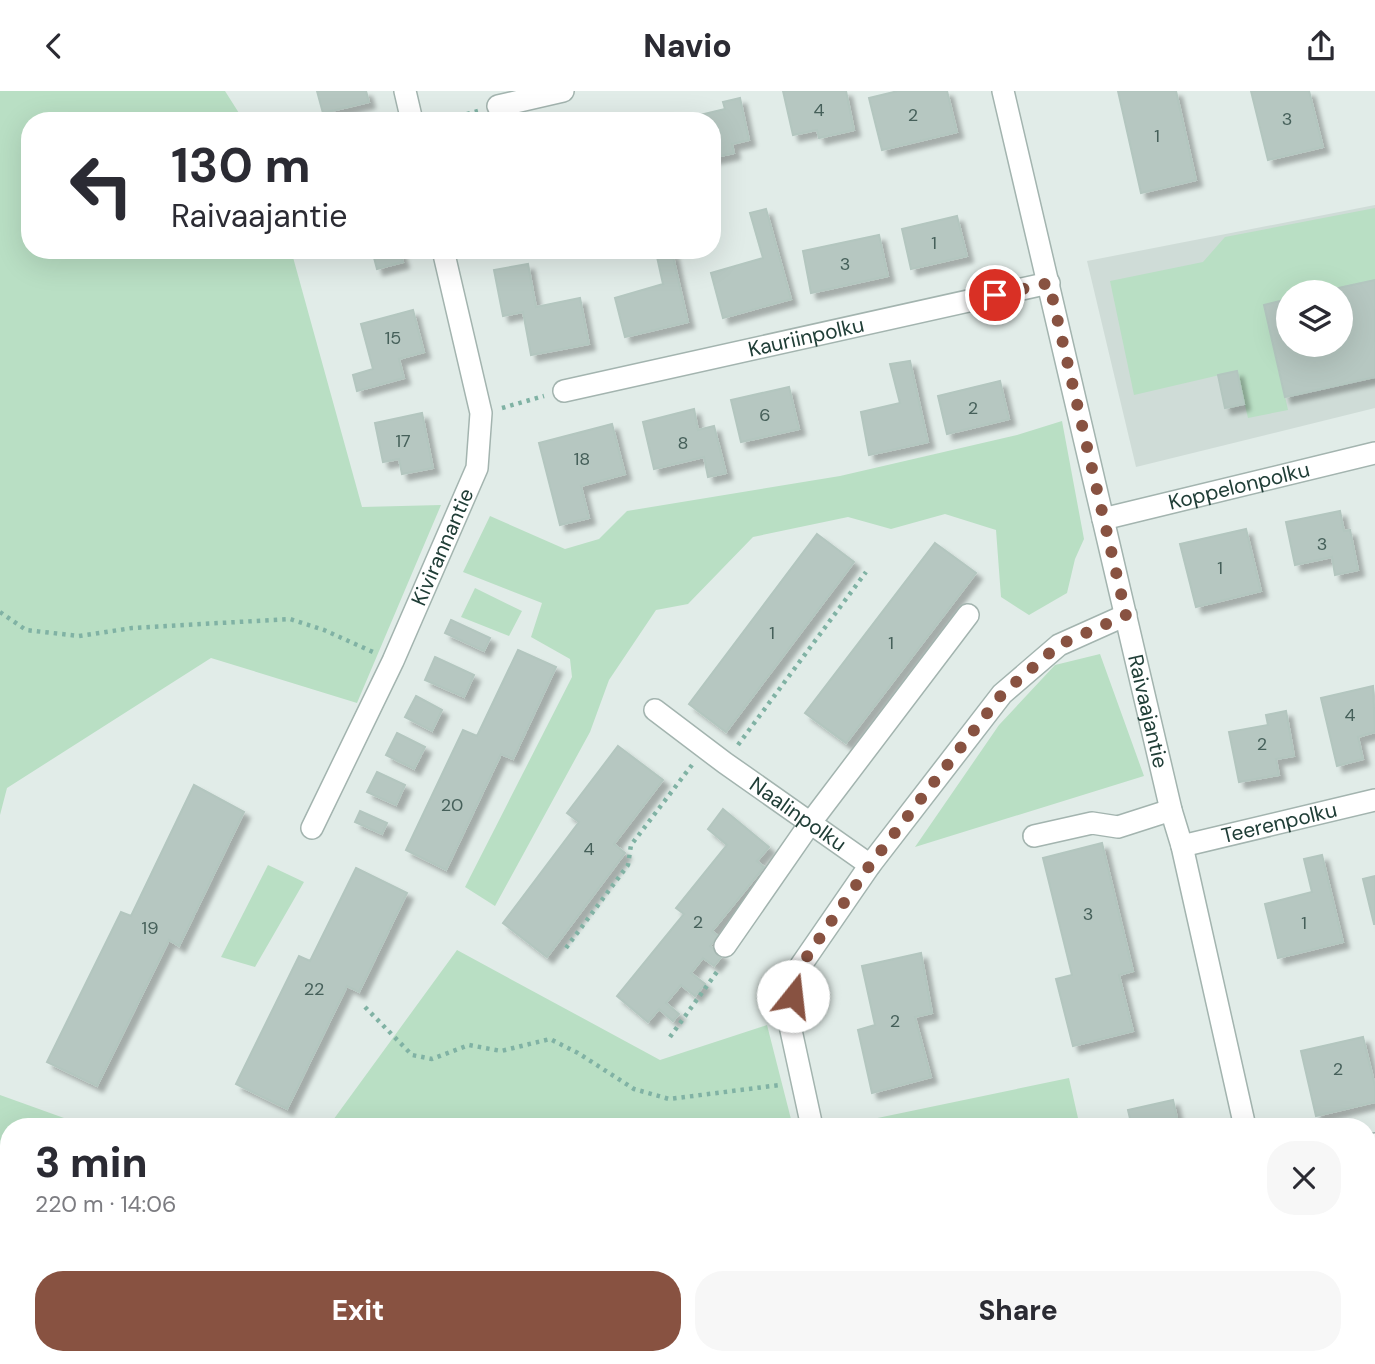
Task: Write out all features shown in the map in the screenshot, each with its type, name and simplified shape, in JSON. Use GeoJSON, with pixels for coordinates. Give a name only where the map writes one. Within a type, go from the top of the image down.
{"type":"FeatureCollection","features":[{"type":"Feature","properties":{"kind":"street"},"geometry":{"type":"LineString","coordinates":[[405,91],[410,112]]}},
{"type":"Feature","properties":{"kind":"street"},"geometry":{"type":"LineString","coordinates":[[498,106],[563,91]]}},
{"type":"Feature","properties":{"kind":"street","name":"Raivaajantie"},"geometry":{"type":"LineString","coordinates":[[1003,91],[1171,810],[1182,846],[1243,1118]]}},
{"type":"Feature","properties":{"kind":"street","name":"Kivirannantie"},"geometry":{"type":"LineString","coordinates":[[312,828],[393,661],[477,468],[481,413],[445,259]]}},
{"type":"Feature","properties":{"kind":"street","name":"Kauriinpolku"},"geometry":{"type":"LineString","coordinates":[[564,391],[1049,283]]}},
{"type":"Feature","properties":{"kind":"street","name":"Koppelonpolku"},"geometry":{"type":"LineString","coordinates":[[1103,519],[1375,453]]}},
{"type":"Feature","properties":{"kind":"street"},"geometry":{"type":"LineString","coordinates":[[725,946],[811,822],[968,615]]}},
{"type":"Feature","properties":{"kind":"street"},"geometry":{"type":"LineString","coordinates":[[809,1118],[789,1021],[797,971],[870,865],[1002,694],[1059,645],[1126,615]]}},
{"type":"Feature","properties":{"kind":"street","name":"Naalinpolku"},"geometry":{"type":"LineString","coordinates":[[655,710],[870,865]]}},
{"type":"Feature","properties":{"kind":"street","name":"Teerenpolku"},"geometry":{"type":"LineString","coordinates":[[1182,846],[1375,800]]}},
{"type":"Feature","properties":{"kind":"street"},"geometry":{"type":"LineString","coordinates":[[1034,836],[1093,823],[1118,827],[1171,810]]}},
{"type":"Feature","properties":{"kind":"path"},"geometry":{"type":"LineString","coordinates":[[476,112],[498,106]]}},
{"type":"Feature","properties":{"kind":"path"},"geometry":{"type":"LineString","coordinates":[[481,413],[564,391]]}},
{"type":"Feature","properties":{"kind":"path"},"geometry":{"type":"LineString","coordinates":[[725,763],[866,572]]}},
{"type":"Feature","properties":{"kind":"path"},"geometry":{"type":"LineString","coordinates":[[0,612],[26,630],[79,636],[132,628],[290,619],[324,629],[393,661]]}},
{"type":"Feature","properties":{"kind":"path"},"geometry":{"type":"LineString","coordinates":[[566,948],[628,866],[631,845],[706,748]]}},
{"type":"Feature","properties":{"kind":"path"},"geometry":{"type":"LineString","coordinates":[[670,1037],[727,956],[725,946]]}},
{"type":"Feature","properties":{"kind":"path"},"geometry":{"type":"LineString","coordinates":[[365,1007],[412,1055],[432,1059],[469,1045],[501,1051],[550,1039],[578,1053],[634,1089],[669,1099],[781,1085]]}},
{"type":"Feature","properties":{"kind":"shaded area"},"geometry":{"type":"Polygon","coordinates":[[[1375,205],[1375,408],[1136,467],[1087,261],[1375,205]]]}},
{"type":"Feature","properties":{"kind":"green space"},"geometry":{"type":"Polygon","coordinates":[[[0,91],[225,91],[238,112],[21,112],[21,259],[293,259],[362,507],[441,505],[357,703],[211,658],[7,788],[0,815],[0,91]]]}},
{"type":"Feature","properties":{"kind":"green space"},"geometry":{"type":"Polygon","coordinates":[[[1375,208],[1375,280],[1353,285],[1353,280],[1276,280],[1276,302],[1265,305],[1288,410],[1248,418],[1237,371],[1134,395],[1110,281],[1203,262],[1225,237],[1375,208]]]}},
{"type":"Feature","properties":{"kind":"green space"},"geometry":{"type":"Polygon","coordinates":[[[1062,421],[1084,539],[1075,559],[1067,593],[1029,615],[1001,597],[996,530],[945,514],[891,529],[848,517],[753,537],[688,604],[656,610],[609,680],[590,732],[495,906],[465,887],[572,677],[570,659],[531,637],[542,603],[463,572],[490,516],[565,549],[599,539],[627,511],[840,476],[1017,435],[1062,421]]]}},
{"type":"Feature","properties":{"kind":"green space"},"geometry":{"type":"Polygon","coordinates":[[[475,588],[522,611],[509,636],[461,617],[475,588]]]}},
{"type":"Feature","properties":{"kind":"green space"},"geometry":{"type":"Polygon","coordinates":[[[1100,654],[1144,776],[915,847],[999,725],[1055,665],[1100,654]]]}},
{"type":"Feature","properties":{"kind":"green space"},"geometry":{"type":"Polygon","coordinates":[[[268,865],[304,882],[255,967],[221,957],[268,865]]]}},
{"type":"Feature","properties":{"kind":"green space"},"geometry":{"type":"Polygon","coordinates":[[[457,950],[660,1060],[767,1025],[791,1118],[335,1118],[457,950]]]}},
{"type":"Feature","properties":{"kind":"green space"},"geometry":{"type":"Polygon","coordinates":[[[1069,1078],[1078,1118],[877,1118],[1069,1078]]]}},
{"type":"Feature","properties":{"kind":"green space"},"geometry":{"type":"Polygon","coordinates":[[[0,1095],[64,1118],[0,1118],[0,1095]]]}},
{"type":"Feature","properties":{"kind":"building"},"geometry":{"type":"Polygon","coordinates":[[[317,91],[366,91],[369,102],[323,112],[317,91]]]}},
{"type":"Feature","properties":{"kind":"building"},"geometry":{"type":"Polygon","coordinates":[[[783,91],[846,91],[854,130],[819,138],[817,130],[793,135],[783,91]]]}},
{"type":"Feature","properties":{"kind":"building"},"geometry":{"type":"Polygon","coordinates":[[[898,91],[947,91],[957,132],[882,150],[869,98],[898,91]]]}},
{"type":"Feature","properties":{"kind":"building"},"geometry":{"type":"Polygon","coordinates":[[[1118,91],[1176,91],[1196,180],[1141,193],[1118,91]]]}},
{"type":"Feature","properties":{"kind":"building"},"geometry":{"type":"Polygon","coordinates":[[[1251,91],[1309,91],[1323,147],[1268,160],[1251,91]]]}},
{"type":"Feature","properties":{"kind":"building"},"geometry":{"type":"Polygon","coordinates":[[[740,98],[749,140],[732,144],[734,153],[721,156],[721,112],[712,112],[725,109],[723,102],[740,98]]]}},
{"type":"Feature","properties":{"kind":"building"},"geometry":{"type":"Polygon","coordinates":[[[766,209],[791,299],[723,318],[711,273],[763,258],[750,213],[766,209]]]}},
{"type":"Feature","properties":{"kind":"building"},"geometry":{"type":"Polygon","coordinates":[[[957,216],[967,256],[911,269],[902,229],[957,216]]]}},
{"type":"Feature","properties":{"kind":"building"},"geometry":{"type":"Polygon","coordinates":[[[879,235],[888,276],[811,293],[803,251],[879,235]]]}},
{"type":"Feature","properties":{"kind":"building"},"geometry":{"type":"Polygon","coordinates":[[[374,259],[402,259],[403,262],[377,269],[374,259]]]}},
{"type":"Feature","properties":{"kind":"building"},"geometry":{"type":"Polygon","coordinates":[[[657,259],[674,259],[688,322],[625,337],[615,298],[663,284],[657,259]]]}},
{"type":"Feature","properties":{"kind":"building"},"geometry":{"type":"Polygon","coordinates":[[[528,264],[536,307],[580,298],[589,344],[531,355],[523,312],[503,316],[494,270],[528,264]]]}},
{"type":"Feature","properties":{"kind":"building"},"geometry":{"type":"Polygon","coordinates":[[[1375,280],[1375,377],[1285,397],[1264,305],[1276,302],[1276,357],[1353,357],[1353,285],[1375,280]]]}},
{"type":"Feature","properties":{"kind":"building"},"geometry":{"type":"Polygon","coordinates":[[[413,310],[424,352],[399,359],[404,378],[357,391],[353,375],[373,369],[361,324],[413,310]]]}},
{"type":"Feature","properties":{"kind":"building"},"geometry":{"type":"Polygon","coordinates":[[[910,361],[928,442],[869,455],[861,412],[900,403],[890,364],[910,361]]]}},
{"type":"Feature","properties":{"kind":"building"},"geometry":{"type":"Polygon","coordinates":[[[1237,371],[1244,404],[1225,408],[1218,375],[1237,371]]]}},
{"type":"Feature","properties":{"kind":"building"},"geometry":{"type":"Polygon","coordinates":[[[1000,381],[1009,419],[947,434],[938,396],[1000,381]]]}},
{"type":"Feature","properties":{"kind":"building"},"geometry":{"type":"Polygon","coordinates":[[[789,387],[799,429],[741,442],[731,400],[789,387]]]}},
{"type":"Feature","properties":{"kind":"building"},"geometry":{"type":"Polygon","coordinates":[[[694,409],[698,430],[714,426],[726,473],[708,477],[704,457],[654,469],[643,422],[694,409]]]}},
{"type":"Feature","properties":{"kind":"building"},"geometry":{"type":"Polygon","coordinates":[[[422,413],[433,468],[402,474],[399,459],[383,462],[375,423],[422,413]]]}},
{"type":"Feature","properties":{"kind":"building"},"geometry":{"type":"Polygon","coordinates":[[[612,424],[625,474],[581,486],[589,518],[560,525],[539,443],[612,424]]]}},
{"type":"Feature","properties":{"kind":"building"},"geometry":{"type":"Polygon","coordinates":[[[1340,511],[1344,531],[1350,530],[1358,570],[1335,575],[1332,557],[1295,565],[1286,522],[1340,511]]]}},
{"type":"Feature","properties":{"kind":"building"},"geometry":{"type":"Polygon","coordinates":[[[1246,529],[1261,591],[1196,607],[1180,544],[1246,529]]]}},
{"type":"Feature","properties":{"kind":"building"},"geometry":{"type":"Polygon","coordinates":[[[817,534],[854,562],[726,732],[689,704],[817,534]]]}},
{"type":"Feature","properties":{"kind":"building"},"geometry":{"type":"Polygon","coordinates":[[[935,543],[976,573],[846,743],[805,713],[935,543]]]}},
{"type":"Feature","properties":{"kind":"building"},"geometry":{"type":"Polygon","coordinates":[[[451,620],[490,638],[484,651],[445,633],[451,620]]]}},
{"type":"Feature","properties":{"kind":"building"},"geometry":{"type":"Polygon","coordinates":[[[518,650],[556,667],[513,759],[501,754],[446,870],[406,850],[463,730],[477,736],[518,650]]]}},
{"type":"Feature","properties":{"kind":"building"},"geometry":{"type":"Polygon","coordinates":[[[435,657],[474,675],[464,697],[425,680],[435,657]]]}},
{"type":"Feature","properties":{"kind":"building"},"geometry":{"type":"Polygon","coordinates":[[[1373,686],[1375,732],[1358,737],[1363,759],[1337,766],[1321,698],[1373,686]]]}},
{"type":"Feature","properties":{"kind":"building"},"geometry":{"type":"Polygon","coordinates":[[[416,696],[442,710],[432,731],[405,717],[416,696]]]}},
{"type":"Feature","properties":{"kind":"building"},"geometry":{"type":"Polygon","coordinates":[[[1286,711],[1294,756],[1276,759],[1279,775],[1239,782],[1229,732],[1268,725],[1266,715],[1286,711]]]}},
{"type":"Feature","properties":{"kind":"building"},"geometry":{"type":"Polygon","coordinates":[[[397,733],[425,747],[414,769],[386,755],[397,733]]]}},
{"type":"Feature","properties":{"kind":"building"},"geometry":{"type":"Polygon","coordinates":[[[618,746],[663,780],[614,844],[625,853],[547,957],[503,923],[579,822],[567,813],[618,746]]]}},
{"type":"Feature","properties":{"kind":"building"},"geometry":{"type":"Polygon","coordinates":[[[377,772],[405,785],[396,805],[367,792],[377,772]]]}},
{"type":"Feature","properties":{"kind":"building"},"geometry":{"type":"Polygon","coordinates":[[[194,785],[244,812],[179,946],[169,940],[97,1086],[47,1062],[121,912],[131,916],[194,785]]]}},
{"type":"Feature","properties":{"kind":"building"},"geometry":{"type":"Polygon","coordinates":[[[723,809],[769,847],[757,861],[764,867],[712,931],[718,936],[710,946],[722,956],[714,966],[703,958],[691,973],[705,984],[695,996],[681,985],[666,1003],[679,1014],[673,1021],[659,1009],[648,1022],[617,996],[684,914],[676,908],[727,845],[708,829],[723,809]]]}},
{"type":"Feature","properties":{"kind":"building"},"geometry":{"type":"Polygon","coordinates":[[[360,811],[387,823],[382,834],[355,822],[360,811]]]}},
{"type":"Feature","properties":{"kind":"building"},"geometry":{"type":"Polygon","coordinates":[[[1102,843],[1133,971],[1119,975],[1133,1031],[1073,1046],[1056,979],[1072,975],[1043,858],[1102,843]]]}},
{"type":"Feature","properties":{"kind":"building"},"geometry":{"type":"Polygon","coordinates":[[[1322,855],[1343,942],[1278,958],[1265,904],[1312,892],[1304,859],[1322,855]]]}},
{"type":"Feature","properties":{"kind":"building"},"geometry":{"type":"Polygon","coordinates":[[[356,868],[407,893],[359,992],[347,986],[287,1109],[236,1084],[299,956],[310,961],[356,868]]]}},
{"type":"Feature","properties":{"kind":"building"},"geometry":{"type":"Polygon","coordinates":[[[1375,876],[1375,924],[1374,924],[1363,879],[1375,876]]]}},
{"type":"Feature","properties":{"kind":"building"},"geometry":{"type":"Polygon","coordinates":[[[921,953],[932,1013],[915,1017],[931,1077],[872,1093],[858,1030],[875,1025],[862,966],[921,953]]]}},
{"type":"Feature","properties":{"kind":"building"},"geometry":{"type":"Polygon","coordinates":[[[1363,1037],[1375,1086],[1375,1102],[1316,1116],[1301,1051],[1363,1037]]]}},
{"type":"Feature","properties":{"kind":"building"},"geometry":{"type":"Polygon","coordinates":[[[1173,1100],[1177,1118],[1130,1118],[1128,1110],[1173,1100]]]}},
{"type":"Feature","properties":{"kind":"route"},"geometry":{"type":"LineString","coordinates":[[793,996],[797,971],[870,865],[1002,694],[1059,645],[1126,615],[1049,283],[995,295]]}}]}
